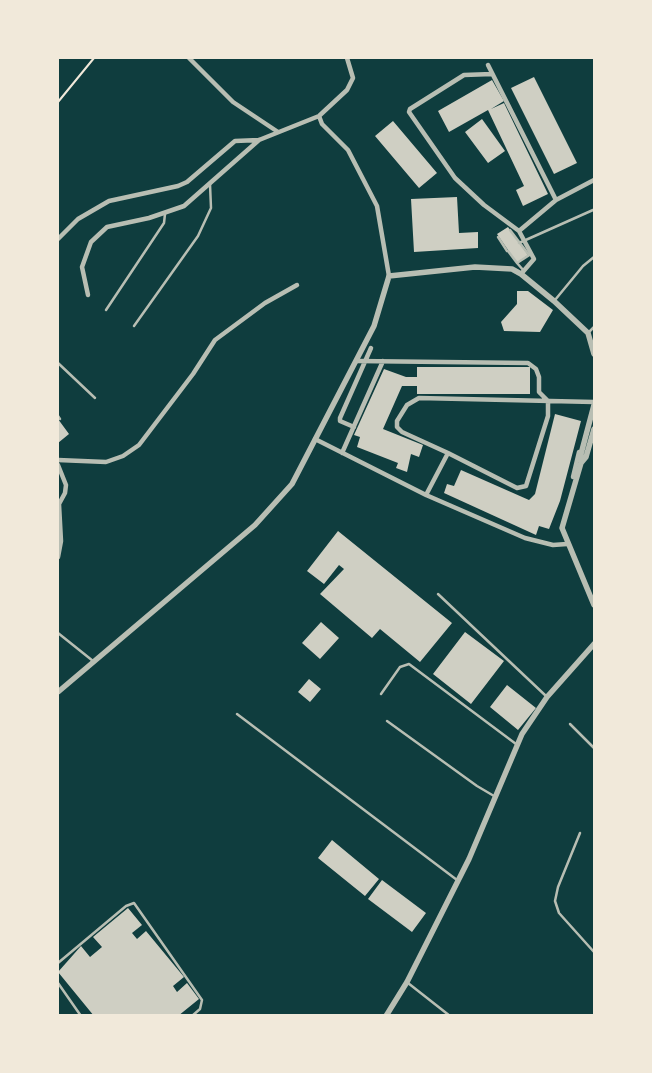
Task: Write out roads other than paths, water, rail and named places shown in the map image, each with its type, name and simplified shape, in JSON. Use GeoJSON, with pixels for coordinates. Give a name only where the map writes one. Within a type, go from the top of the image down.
{"type":"FeatureCollection","features":[{"type":"Feature","properties":{"kind":"street"},"geometry":{"type":"LineString","coordinates":[[189,58],[233,102],[278,132]]}},
{"type":"Feature","properties":{"kind":"street"},"geometry":{"type":"LineString","coordinates":[[88,296],[82,267],[91,242],[107,227],[165,214],[184,206],[259,140],[319,116],[347,90],[353,78],[347,58]]}},
{"type":"Feature","properties":{"kind":"street"},"geometry":{"type":"LineString","coordinates":[[488,65],[556,200]]}},
{"type":"Feature","properties":{"kind":"street"},"geometry":{"type":"LineString","coordinates":[[492,74],[464,75],[410,109],[409,112],[455,178],[484,205],[519,231],[521,242],[533,262],[523,272]]}},
{"type":"Feature","properties":{"kind":"street"},"geometry":{"type":"LineString","coordinates":[[58,692],[255,525],[292,484],[374,326],[388,276],[377,206],[348,150],[322,124],[319,116]]}},
{"type":"Feature","properties":{"kind":"street"},"geometry":{"type":"LineString","coordinates":[[58,239],[78,219],[108,201],[178,186],[187,182],[234,141],[259,140]]}},
{"type":"Feature","properties":{"kind":"street"},"geometry":{"type":"LineString","coordinates":[[519,231],[556,200],[594,180]]}},
{"type":"Feature","properties":{"kind":"street"},"geometry":{"type":"LineString","coordinates":[[388,276],[475,266],[512,269],[523,272],[588,334],[594,354]]}},
{"type":"Feature","properties":{"kind":"street"},"geometry":{"type":"LineString","coordinates":[[58,460],[106,462],[123,456],[139,445],[193,374],[215,340],[264,303],[297,285]]}},
{"type":"Feature","properties":{"kind":"street"},"geometry":{"type":"LineString","coordinates":[[354,427],[340,421],[340,418],[371,348]]}},
{"type":"Feature","properties":{"kind":"street"},"geometry":{"type":"LineString","coordinates":[[357,361],[528,363],[536,369],[539,392],[548,401],[546,428],[529,482],[523,488],[517,488],[402,432],[397,427],[397,421],[407,405],[419,398],[548,401],[594,404]]}},
{"type":"Feature","properties":{"kind":"street"},"geometry":{"type":"LineString","coordinates":[[342,453],[383,361]]}},
{"type":"Feature","properties":{"kind":"street"},"geometry":{"type":"LineString","coordinates":[[594,404],[581,454],[581,464],[562,528],[567,544],[594,605]]}},
{"type":"Feature","properties":{"kind":"street"},"geometry":{"type":"LineString","coordinates":[[573,477],[594,404]]}},
{"type":"Feature","properties":{"kind":"street"},"geometry":{"type":"LineString","coordinates":[[581,464],[586,457],[594,429]]}},
{"type":"Feature","properties":{"kind":"street"},"geometry":{"type":"LineString","coordinates":[[315,439],[426,495],[525,538],[553,545],[567,544]]}},
{"type":"Feature","properties":{"kind":"street"},"geometry":{"type":"LineString","coordinates":[[426,495],[448,453]]}},
{"type":"Feature","properties":{"kind":"street"},"geometry":{"type":"LineString","coordinates":[[58,465],[66,485],[65,493],[58,504],[61,541],[58,557]]}},
{"type":"Feature","properties":{"kind":"street"},"geometry":{"type":"LineString","coordinates":[[386,1016],[407,982],[458,881],[522,734],[547,697],[594,644]]}},
{"type":"Feature","properties":{"kind":"lane"},"geometry":{"type":"LineString","coordinates":[[134,326],[198,236],[211,208],[210,184]]}},
{"type":"Feature","properties":{"kind":"lane"},"geometry":{"type":"LineString","coordinates":[[510,230],[521,242],[593,210]]}},
{"type":"Feature","properties":{"kind":"lane"},"geometry":{"type":"LineString","coordinates":[[106,310],[164,223],[165,214]]}},
{"type":"Feature","properties":{"kind":"lane"},"geometry":{"type":"LineString","coordinates":[[498,237],[523,272]]}},
{"type":"Feature","properties":{"kind":"lane"},"geometry":{"type":"LineString","coordinates":[[517,264],[530,255]]}},
{"type":"Feature","properties":{"kind":"lane"},"geometry":{"type":"LineString","coordinates":[[554,301],[583,266],[594,257]]}},
{"type":"Feature","properties":{"kind":"lane"},"geometry":{"type":"LineString","coordinates":[[588,334],[594,327]]}},
{"type":"Feature","properties":{"kind":"lane"},"geometry":{"type":"LineString","coordinates":[[58,363],[95,398]]}},
{"type":"Feature","properties":{"kind":"lane"},"geometry":{"type":"LineString","coordinates":[[438,594],[547,697]]}},
{"type":"Feature","properties":{"kind":"lane"},"geometry":{"type":"LineString","coordinates":[[58,633],[93,662]]}},
{"type":"Feature","properties":{"kind":"lane"},"geometry":{"type":"LineString","coordinates":[[381,694],[400,667],[408,664],[517,745]]}},
{"type":"Feature","properties":{"kind":"lane"},"geometry":{"type":"LineString","coordinates":[[237,714],[458,881]]}},
{"type":"Feature","properties":{"kind":"lane"},"geometry":{"type":"LineString","coordinates":[[387,721],[477,786],[496,797]]}},
{"type":"Feature","properties":{"kind":"lane"},"geometry":{"type":"LineString","coordinates":[[570,724],[594,748]]}},
{"type":"Feature","properties":{"kind":"lane"},"geometry":{"type":"LineString","coordinates":[[580,833],[558,887],[555,901],[559,913],[572,930],[594,952]]}},
{"type":"Feature","properties":{"kind":"lane"},"geometry":{"type":"LineString","coordinates":[[58,963],[126,906],[134,903],[202,1000],[200,1009],[192,1016]]}},
{"type":"Feature","properties":{"kind":"lane"},"geometry":{"type":"LineString","coordinates":[[407,982],[450,1016]]}},
{"type":"Feature","properties":{"kind":"lane"},"geometry":{"type":"LineString","coordinates":[[58,983],[81,1016]]}}]}
